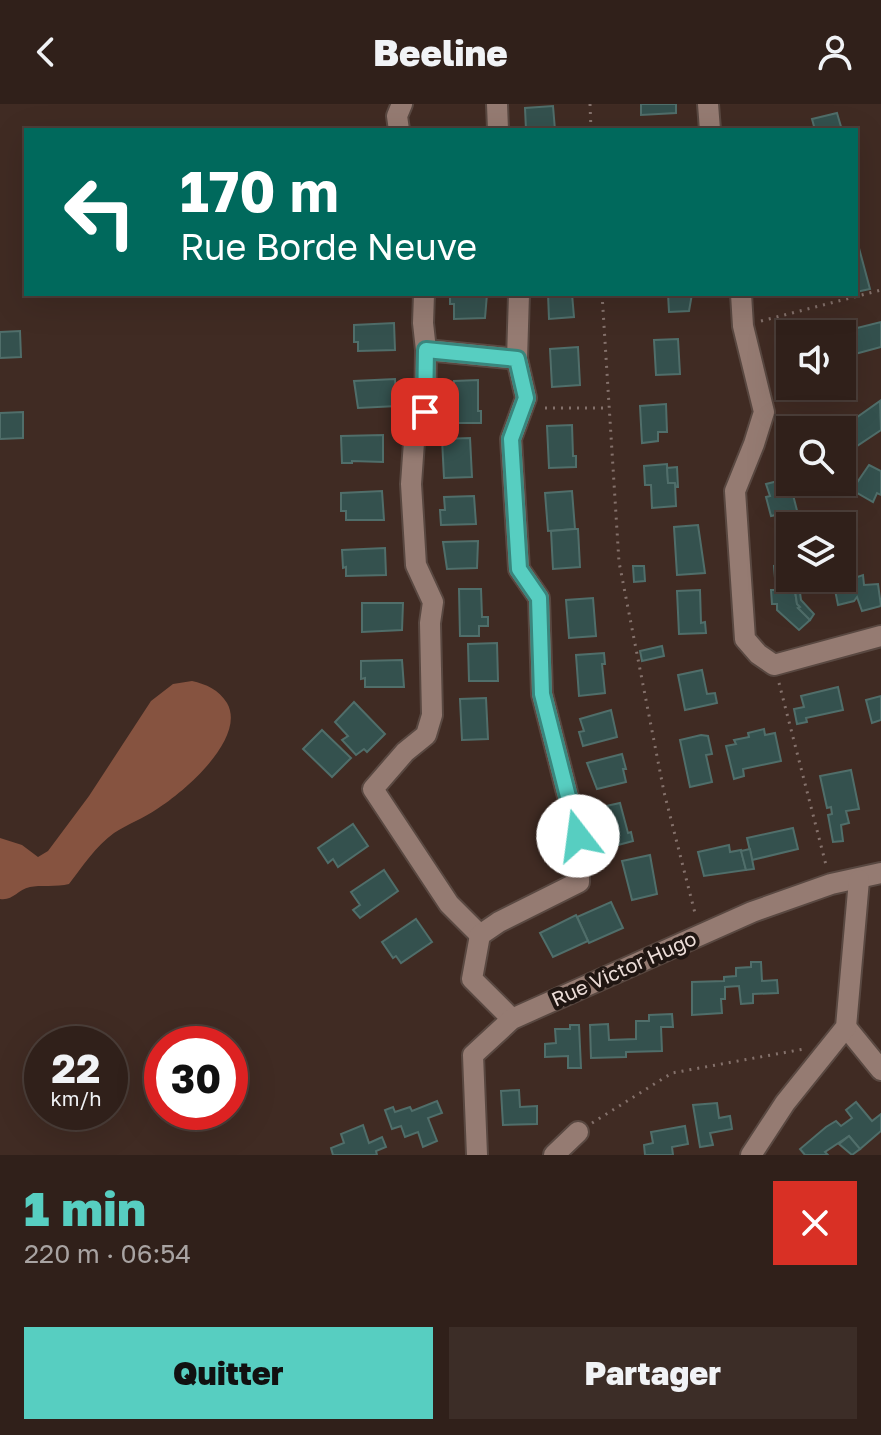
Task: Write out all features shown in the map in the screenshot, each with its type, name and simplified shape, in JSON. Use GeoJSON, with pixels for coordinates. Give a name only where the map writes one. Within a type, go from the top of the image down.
{"type":"FeatureCollection","features":[{"type":"Feature","properties":{"kind":"street"},"geometry":{"type":"LineString","coordinates":[[399,128],[397,116],[402,104]]}},
{"type":"Feature","properties":{"kind":"street"},"geometry":{"type":"LineString","coordinates":[[497,104],[498,128]]}},
{"type":"Feature","properties":{"kind":"street"},"geometry":{"type":"LineString","coordinates":[[708,104],[710,128]]}},
{"type":"Feature","properties":{"kind":"street"},"geometry":{"type":"LineString","coordinates":[[424,296],[425,412],[414,442],[411,484],[416,565],[433,602],[430,623],[432,715],[426,735],[405,752],[373,789],[449,904],[480,935]]}},
{"type":"Feature","properties":{"kind":"street"},"geometry":{"type":"LineString","coordinates":[[512,1019],[472,979],[480,935],[499,922],[579,882],[578,836],[542,694],[539,598],[519,569],[511,439],[526,398],[517,359],[519,296]]}},
{"type":"Feature","properties":{"kind":"street"},"geometry":{"type":"LineString","coordinates":[[741,296],[743,326],[764,412],[735,491],[745,639],[758,654],[774,665],[881,636]]}},
{"type":"Feature","properties":{"kind":"street"},"geometry":{"type":"LineString","coordinates":[[426,350],[517,359]]}},
{"type":"Feature","properties":{"kind":"street","name":"Rue Victor Hugo"},"geometry":{"type":"LineString","coordinates":[[477,1155],[473,1055],[512,1019],[752,912],[831,884],[881,873]]}},
{"type":"Feature","properties":{"kind":"street"},"geometry":{"type":"LineString","coordinates":[[751,1155],[785,1103],[841,1035],[859,880]]}},
{"type":"Feature","properties":{"kind":"street"},"geometry":{"type":"LineString","coordinates":[[841,1035],[881,1070]]}},
{"type":"Feature","properties":{"kind":"street"},"geometry":{"type":"LineString","coordinates":[[554,1155],[578,1132]]}},
{"type":"Feature","properties":{"kind":"path"},"geometry":{"type":"LineString","coordinates":[[590,104],[591,128]]}},
{"type":"Feature","properties":{"kind":"path"},"geometry":{"type":"LineString","coordinates":[[743,326],[881,290]]}},
{"type":"Feature","properties":{"kind":"path"},"geometry":{"type":"LineString","coordinates":[[602,296],[619,562],[664,792],[701,935]]}},
{"type":"Feature","properties":{"kind":"path"},"geometry":{"type":"LineString","coordinates":[[523,407],[609,408]]}},
{"type":"Feature","properties":{"kind":"path"},"geometry":{"type":"LineString","coordinates":[[774,665],[831,884]]}},
{"type":"Feature","properties":{"kind":"path"},"geometry":{"type":"LineString","coordinates":[[578,1132],[672,1073],[841,1035]]}},
{"type":"Feature","properties":{"kind":"shaded area"},"geometry":{"type":"Polygon","coordinates":[[[192,681],[220,694],[227,703],[231,717],[228,732],[210,763],[169,801],[107,838],[69,884],[30,887],[0,899],[0,838],[22,845],[38,857],[48,851],[89,796],[151,701],[173,684],[192,681]]]}},
{"type":"Feature","properties":{"kind":"building"},"geometry":{"type":"Polygon","coordinates":[[[641,104],[676,104],[676,113],[641,115],[641,104]]]}},
{"type":"Feature","properties":{"kind":"building"},"geometry":{"type":"Polygon","coordinates":[[[553,106],[555,128],[526,128],[525,108],[553,106]]]}},
{"type":"Feature","properties":{"kind":"building"},"geometry":{"type":"Polygon","coordinates":[[[837,113],[841,128],[814,128],[812,119],[837,113]]]}},
{"type":"Feature","properties":{"kind":"building"},"geometry":{"type":"Polygon","coordinates":[[[858,244],[870,289],[858,292],[858,244]]]}},
{"type":"Feature","properties":{"kind":"building"},"geometry":{"type":"Polygon","coordinates":[[[450,296],[487,296],[485,318],[454,319],[454,304],[450,304],[450,296]]]}},
{"type":"Feature","properties":{"kind":"building"},"geometry":{"type":"Polygon","coordinates":[[[548,296],[572,296],[574,317],[549,319],[548,296]]]}},
{"type":"Feature","properties":{"kind":"building"},"geometry":{"type":"Polygon","coordinates":[[[668,296],[692,296],[689,311],[669,312],[668,296]]]}},
{"type":"Feature","properties":{"kind":"building"},"geometry":{"type":"Polygon","coordinates":[[[881,322],[881,347],[856,354],[856,328],[881,322]]]}},
{"type":"Feature","properties":{"kind":"building"},"geometry":{"type":"Polygon","coordinates":[[[394,323],[395,350],[358,351],[358,342],[354,342],[354,325],[394,323]]]}},
{"type":"Feature","properties":{"kind":"building"},"geometry":{"type":"Polygon","coordinates":[[[20,331],[21,357],[0,358],[0,332],[20,331]]]}},
{"type":"Feature","properties":{"kind":"building"},"geometry":{"type":"Polygon","coordinates":[[[678,339],[680,374],[656,375],[654,340],[678,339]]]}},
{"type":"Feature","properties":{"kind":"building"},"geometry":{"type":"Polygon","coordinates":[[[578,347],[580,385],[552,387],[550,349],[578,347]]]}},
{"type":"Feature","properties":{"kind":"building"},"geometry":{"type":"Polygon","coordinates":[[[395,379],[397,406],[358,408],[354,381],[395,379]]]}},
{"type":"Feature","properties":{"kind":"building"},"geometry":{"type":"Polygon","coordinates":[[[478,380],[481,423],[454,423],[454,381],[478,380]]]}},
{"type":"Feature","properties":{"kind":"building"},"geometry":{"type":"Polygon","coordinates":[[[880,401],[881,430],[856,447],[856,418],[880,401]]]}},
{"type":"Feature","properties":{"kind":"building"},"geometry":{"type":"Polygon","coordinates":[[[666,404],[667,432],[658,432],[658,441],[642,443],[640,406],[666,404]]]}},
{"type":"Feature","properties":{"kind":"building"},"geometry":{"type":"Polygon","coordinates":[[[23,412],[23,438],[0,439],[0,413],[23,412]]]}},
{"type":"Feature","properties":{"kind":"building"},"geometry":{"type":"Polygon","coordinates":[[[572,425],[576,467],[549,468],[547,426],[572,425]]]}},
{"type":"Feature","properties":{"kind":"building"},"geometry":{"type":"Polygon","coordinates":[[[383,435],[383,462],[342,463],[341,436],[383,435]]]}},
{"type":"Feature","properties":{"kind":"building"},"geometry":{"type":"Polygon","coordinates":[[[470,438],[472,477],[444,478],[442,439],[470,438]]]}},
{"type":"Feature","properties":{"kind":"building"},"geometry":{"type":"Polygon","coordinates":[[[667,464],[668,483],[675,483],[676,506],[652,508],[651,485],[645,485],[644,466],[667,464]]]}},
{"type":"Feature","properties":{"kind":"building"},"geometry":{"type":"Polygon","coordinates":[[[869,465],[881,471],[881,495],[877,493],[873,502],[856,492],[856,484],[869,465]]]}},
{"type":"Feature","properties":{"kind":"building"},"geometry":{"type":"Polygon","coordinates":[[[677,467],[676,487],[675,483],[668,483],[667,468],[677,467]]]}},
{"type":"Feature","properties":{"kind":"building"},"geometry":{"type":"Polygon","coordinates":[[[776,482],[776,496],[793,496],[797,512],[776,512],[771,516],[766,484],[776,482]]]}},
{"type":"Feature","properties":{"kind":"building"},"geometry":{"type":"Polygon","coordinates":[[[382,491],[384,520],[346,520],[346,511],[341,511],[341,493],[382,491]]]}},
{"type":"Feature","properties":{"kind":"building"},"geometry":{"type":"Polygon","coordinates":[[[572,491],[575,529],[548,531],[545,493],[572,491]]]}},
{"type":"Feature","properties":{"kind":"building"},"geometry":{"type":"Polygon","coordinates":[[[474,496],[476,524],[441,525],[440,510],[445,510],[444,497],[474,496]]]}},
{"type":"Feature","properties":{"kind":"building"},"geometry":{"type":"Polygon","coordinates":[[[698,525],[705,573],[677,575],[674,527],[698,525]]]}},
{"type":"Feature","properties":{"kind":"building"},"geometry":{"type":"Polygon","coordinates":[[[578,529],[580,567],[553,569],[551,531],[578,529]]]}},
{"type":"Feature","properties":{"kind":"building"},"geometry":{"type":"Polygon","coordinates":[[[478,541],[477,568],[447,569],[443,542],[478,541]]]}},
{"type":"Feature","properties":{"kind":"building"},"geometry":{"type":"Polygon","coordinates":[[[385,548],[386,575],[346,576],[342,550],[385,548]]]}},
{"type":"Feature","properties":{"kind":"building"},"geometry":{"type":"Polygon","coordinates":[[[633,566],[644,566],[645,581],[634,582],[633,566]]]}},
{"type":"Feature","properties":{"kind":"building"},"geometry":{"type":"Polygon","coordinates":[[[863,575],[864,585],[878,584],[881,606],[862,611],[857,597],[854,601],[838,605],[835,592],[856,592],[856,577],[863,575]]]}},
{"type":"Feature","properties":{"kind":"building"},"geometry":{"type":"Polygon","coordinates":[[[459,589],[481,589],[482,617],[488,617],[488,626],[479,626],[479,636],[460,636],[459,589]]]}},
{"type":"Feature","properties":{"kind":"building"},"geometry":{"type":"Polygon","coordinates":[[[700,590],[701,623],[705,622],[706,633],[679,634],[677,591],[700,590]]]}},
{"type":"Feature","properties":{"kind":"building"},"geometry":{"type":"Polygon","coordinates":[[[771,590],[795,592],[798,608],[810,620],[799,630],[777,610],[777,604],[772,604],[771,590]]]}},
{"type":"Feature","properties":{"kind":"building"},"geometry":{"type":"Polygon","coordinates":[[[795,592],[800,592],[801,600],[814,614],[810,620],[798,608],[795,592]]]}},
{"type":"Feature","properties":{"kind":"building"},"geometry":{"type":"Polygon","coordinates":[[[593,598],[596,636],[569,638],[566,600],[593,598]]]}},
{"type":"Feature","properties":{"kind":"building"},"geometry":{"type":"Polygon","coordinates":[[[362,603],[403,603],[402,630],[362,632],[362,603]]]}},
{"type":"Feature","properties":{"kind":"building"},"geometry":{"type":"Polygon","coordinates":[[[497,643],[498,681],[469,681],[468,644],[497,643]]]}},
{"type":"Feature","properties":{"kind":"building"},"geometry":{"type":"Polygon","coordinates":[[[662,646],[664,656],[642,661],[640,651],[662,646]]]}},
{"type":"Feature","properties":{"kind":"building"},"geometry":{"type":"Polygon","coordinates":[[[604,653],[605,693],[579,696],[576,655],[604,653]]]}},
{"type":"Feature","properties":{"kind":"building"},"geometry":{"type":"Polygon","coordinates":[[[402,660],[404,687],[365,687],[365,678],[361,679],[361,661],[402,660]]]}},
{"type":"Feature","properties":{"kind":"building"},"geometry":{"type":"Polygon","coordinates":[[[702,670],[707,694],[715,693],[717,703],[685,710],[678,675],[702,670]]]}},
{"type":"Feature","properties":{"kind":"building"},"geometry":{"type":"Polygon","coordinates":[[[838,687],[843,710],[806,718],[807,722],[797,724],[794,709],[804,707],[801,696],[838,687]]]}},
{"type":"Feature","properties":{"kind":"building"},"geometry":{"type":"Polygon","coordinates":[[[881,696],[881,720],[872,723],[866,700],[881,696]]]}},
{"type":"Feature","properties":{"kind":"building"},"geometry":{"type":"Polygon","coordinates":[[[486,698],[488,739],[462,740],[460,699],[486,698]]]}},
{"type":"Feature","properties":{"kind":"building"},"geometry":{"type":"Polygon","coordinates":[[[354,702],[385,734],[367,752],[364,749],[356,755],[342,740],[348,736],[335,722],[354,702]]]}},
{"type":"Feature","properties":{"kind":"building"},"geometry":{"type":"Polygon","coordinates":[[[611,710],[617,737],[583,746],[579,732],[584,731],[580,719],[611,710]]]}},
{"type":"Feature","properties":{"kind":"building"},"geometry":{"type":"Polygon","coordinates":[[[764,729],[765,735],[775,733],[781,761],[743,769],[744,776],[734,779],[726,746],[736,744],[734,740],[749,737],[748,733],[764,729]]]}},
{"type":"Feature","properties":{"kind":"building"},"geometry":{"type":"Polygon","coordinates":[[[322,730],[351,758],[332,777],[303,749],[322,730]]]}},
{"type":"Feature","properties":{"kind":"building"},"geometry":{"type":"Polygon","coordinates":[[[708,736],[712,754],[706,755],[712,782],[690,787],[680,740],[708,736]]]}},
{"type":"Feature","properties":{"kind":"building"},"geometry":{"type":"Polygon","coordinates":[[[622,754],[626,782],[597,789],[587,763],[622,754]]]}},
{"type":"Feature","properties":{"kind":"building"},"geometry":{"type":"Polygon","coordinates":[[[851,770],[859,809],[846,811],[849,823],[841,825],[843,841],[833,842],[828,815],[832,814],[831,807],[827,808],[820,776],[851,770]]]}},
{"type":"Feature","properties":{"kind":"building"},"geometry":{"type":"Polygon","coordinates":[[[620,803],[633,841],[607,848],[597,808],[620,803]]]}},
{"type":"Feature","properties":{"kind":"building"},"geometry":{"type":"Polygon","coordinates":[[[353,824],[368,846],[338,867],[333,859],[328,863],[318,848],[353,824]]]}},
{"type":"Feature","properties":{"kind":"building"},"geometry":{"type":"Polygon","coordinates":[[[793,828],[798,849],[752,860],[747,838],[793,828]]]}},
{"type":"Feature","properties":{"kind":"building"},"geometry":{"type":"Polygon","coordinates":[[[729,845],[730,852],[741,850],[746,870],[704,876],[698,852],[729,845]]]}},
{"type":"Feature","properties":{"kind":"building"},"geometry":{"type":"Polygon","coordinates":[[[750,849],[754,869],[746,870],[741,851],[750,849]]]}},
{"type":"Feature","properties":{"kind":"building"},"geometry":{"type":"Polygon","coordinates":[[[650,855],[657,894],[632,900],[622,861],[650,855]]]}},
{"type":"Feature","properties":{"kind":"building"},"geometry":{"type":"Polygon","coordinates":[[[384,870],[398,891],[360,918],[353,910],[360,905],[351,892],[384,870]]]}},
{"type":"Feature","properties":{"kind":"building"},"geometry":{"type":"Polygon","coordinates":[[[611,902],[623,928],[589,943],[577,917],[611,902]]]}},
{"type":"Feature","properties":{"kind":"building"},"geometry":{"type":"Polygon","coordinates":[[[576,915],[588,941],[553,957],[540,933],[576,915]]]}},
{"type":"Feature","properties":{"kind":"building"},"geometry":{"type":"Polygon","coordinates":[[[416,919],[432,942],[401,963],[396,956],[393,958],[382,942],[416,919]]]}},
{"type":"Feature","properties":{"kind":"building"},"geometry":{"type":"Polygon","coordinates":[[[751,962],[761,962],[762,981],[777,980],[778,993],[753,994],[753,1003],[741,1004],[739,986],[725,987],[725,999],[721,999],[722,1013],[692,1015],[692,982],[724,981],[724,977],[736,976],[736,968],[751,967],[751,962]]]}},
{"type":"Feature","properties":{"kind":"building"},"geometry":{"type":"Polygon","coordinates":[[[672,1014],[673,1027],[661,1027],[662,1051],[626,1052],[626,1057],[591,1058],[590,1025],[608,1024],[609,1040],[636,1039],[636,1021],[649,1021],[649,1015],[672,1014]]]}},
{"type":"Feature","properties":{"kind":"building"},"geometry":{"type":"Polygon","coordinates":[[[570,1025],[579,1025],[581,1068],[568,1068],[568,1056],[545,1057],[545,1044],[556,1043],[555,1029],[570,1029],[570,1025]]]}},
{"type":"Feature","properties":{"kind":"building"},"geometry":{"type":"Polygon","coordinates":[[[519,1090],[520,1107],[537,1106],[537,1124],[503,1125],[501,1091],[519,1090]]]}},
{"type":"Feature","properties":{"kind":"building"},"geometry":{"type":"Polygon","coordinates":[[[437,1101],[442,1113],[428,1118],[437,1141],[423,1147],[418,1132],[405,1137],[401,1126],[392,1129],[385,1110],[393,1107],[395,1112],[410,1107],[412,1111],[437,1101]]]}},
{"type":"Feature","properties":{"kind":"building"},"geometry":{"type":"Polygon","coordinates":[[[856,1102],[872,1121],[881,1114],[881,1131],[860,1149],[849,1136],[825,1152],[828,1155],[805,1155],[800,1149],[826,1127],[836,1121],[841,1126],[852,1118],[846,1110],[856,1102]]]}},
{"type":"Feature","properties":{"kind":"building"},"geometry":{"type":"Polygon","coordinates":[[[717,1103],[719,1118],[730,1116],[732,1129],[710,1133],[713,1145],[700,1147],[693,1105],[717,1103]]]}},
{"type":"Feature","properties":{"kind":"building"},"geometry":{"type":"Polygon","coordinates":[[[363,1125],[369,1143],[382,1137],[386,1147],[376,1151],[377,1155],[333,1155],[331,1148],[344,1143],[341,1134],[363,1125]]]}},
{"type":"Feature","properties":{"kind":"building"},"geometry":{"type":"Polygon","coordinates":[[[685,1126],[688,1144],[672,1147],[673,1155],[645,1155],[644,1145],[653,1143],[651,1132],[685,1126]]]}},
{"type":"Feature","properties":{"kind":"building"},"geometry":{"type":"Polygon","coordinates":[[[849,1136],[860,1149],[852,1155],[839,1144],[849,1136]]]}},
{"type":"Feature","properties":{"kind":"route"},"geometry":{"type":"LineString","coordinates":[[425,412],[426,350],[517,359],[526,398],[511,439],[519,569],[539,598],[542,694],[578,836]]}}]}
